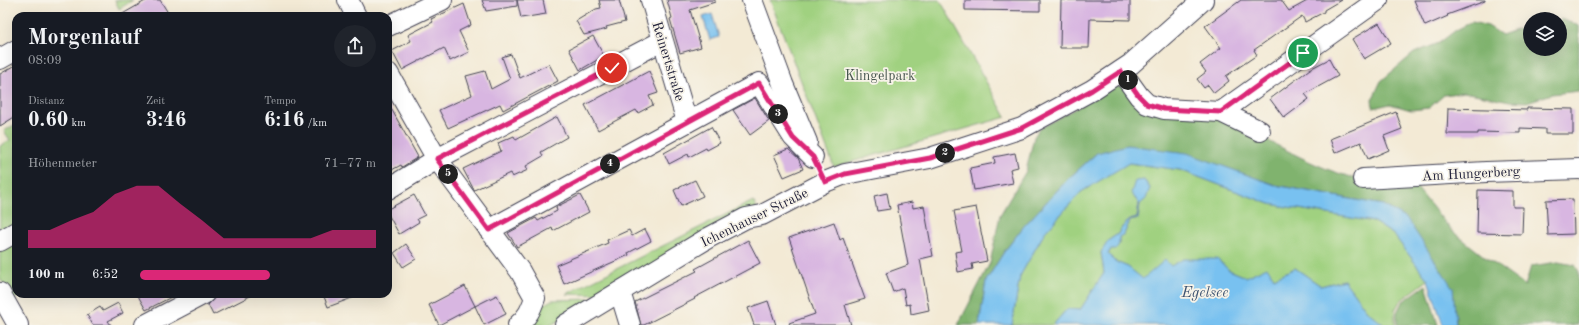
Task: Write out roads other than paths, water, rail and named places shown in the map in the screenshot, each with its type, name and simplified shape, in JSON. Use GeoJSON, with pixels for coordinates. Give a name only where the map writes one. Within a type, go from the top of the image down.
{"type":"FeatureCollection","features":[{"type":"Feature","properties":{"kind":"street"},"geometry":{"type":"LineString","coordinates":[[348,0],[354,12]]}},
{"type":"Feature","properties":{"kind":"street"},"geometry":{"type":"LineString","coordinates":[[392,24],[442,0]]}},
{"type":"Feature","properties":{"kind":"street","name":"Reinertstraße"},"geometry":{"type":"LineString","coordinates":[[651,0],[662,42],[687,122]]}},
{"type":"Feature","properties":{"kind":"street"},"geometry":{"type":"LineString","coordinates":[[752,0],[783,84],[825,182]]}},
{"type":"Feature","properties":{"kind":"street","name":"Ichenhauser Straße"},"geometry":{"type":"LineString","coordinates":[[565,325],[708,238],[746,218],[762,215],[825,182],[845,174],[930,158],[1022,128],[1092,90],[1131,64],[1203,0]]}},
{"type":"Feature","properties":{"kind":"street"},"geometry":{"type":"LineString","coordinates":[[1221,112],[1378,0]]}},
{"type":"Feature","properties":{"kind":"street"},"geometry":{"type":"LineString","coordinates":[[392,187],[437,159],[662,42]]}},
{"type":"Feature","properties":{"kind":"street"},"geometry":{"type":"LineString","coordinates":[[0,60],[12,52]]}},
{"type":"Feature","properties":{"kind":"street"},"geometry":{"type":"LineString","coordinates":[[1121,71],[1139,96],[1147,104],[1164,109],[1221,112],[1260,131]]}},
{"type":"Feature","properties":{"kind":"street"},"geometry":{"type":"LineString","coordinates":[[392,80],[437,159],[520,271],[535,298],[531,311],[518,325]]}},
{"type":"Feature","properties":{"kind":"street"},"geometry":{"type":"LineString","coordinates":[[489,230],[759,83],[793,138],[813,157]]}},
{"type":"Feature","properties":{"kind":"street","name":"Am Hungerberg"},"geometry":{"type":"LineString","coordinates":[[1363,179],[1486,172],[1579,169]]}},
{"type":"Feature","properties":{"kind":"street"},"geometry":{"type":"LineString","coordinates":[[0,241],[12,234]]}},
{"type":"Feature","properties":{"kind":"street"},"geometry":{"type":"LineString","coordinates":[[620,292],[630,325]]}},
{"type":"Feature","properties":{"kind":"street"},"geometry":{"type":"LineString","coordinates":[[0,293],[18,325]]}},
{"type":"Feature","properties":{"kind":"street"},"geometry":{"type":"LineString","coordinates":[[145,325],[196,298]]}},
{"type":"Feature","properties":{"kind":"water"},"geometry":{"type":"Polygon","coordinates":[[[712,14],[719,37],[710,40],[703,17],[712,14]]]}},
{"type":"Feature","properties":{"kind":"water"},"geometry":{"type":"Polygon","coordinates":[[[1127,145],[1187,153],[1275,185],[1383,205],[1407,219],[1453,288],[1456,325],[1443,325],[1428,280],[1394,235],[1374,222],[1270,204],[1180,170],[1129,163],[1081,192],[1045,232],[1020,276],[1012,325],[979,325],[986,281],[1004,252],[1024,226],[1068,179],[1097,153],[1127,145]]]}},
{"type":"Feature","properties":{"kind":"water","name":"Egelsee"},"geometry":{"type":"Polygon","coordinates":[[[1144,180],[1150,188],[1146,199],[1140,204],[1138,219],[1130,221],[1124,234],[1119,237],[1119,244],[1116,249],[1111,249],[1108,254],[1116,262],[1128,267],[1143,279],[1165,260],[1171,266],[1183,259],[1217,259],[1229,270],[1246,277],[1267,267],[1274,278],[1295,268],[1321,286],[1344,280],[1366,310],[1384,325],[1053,325],[1067,309],[1080,310],[1104,273],[1101,252],[1109,240],[1118,234],[1123,226],[1130,220],[1137,218],[1139,203],[1131,193],[1135,181],[1144,180]]]}},
{"type":"Feature","properties":{"kind":"park label","name":"Klingelpark"},"geometry":{"type":"Point","coordinates":[880,75]}}]}
